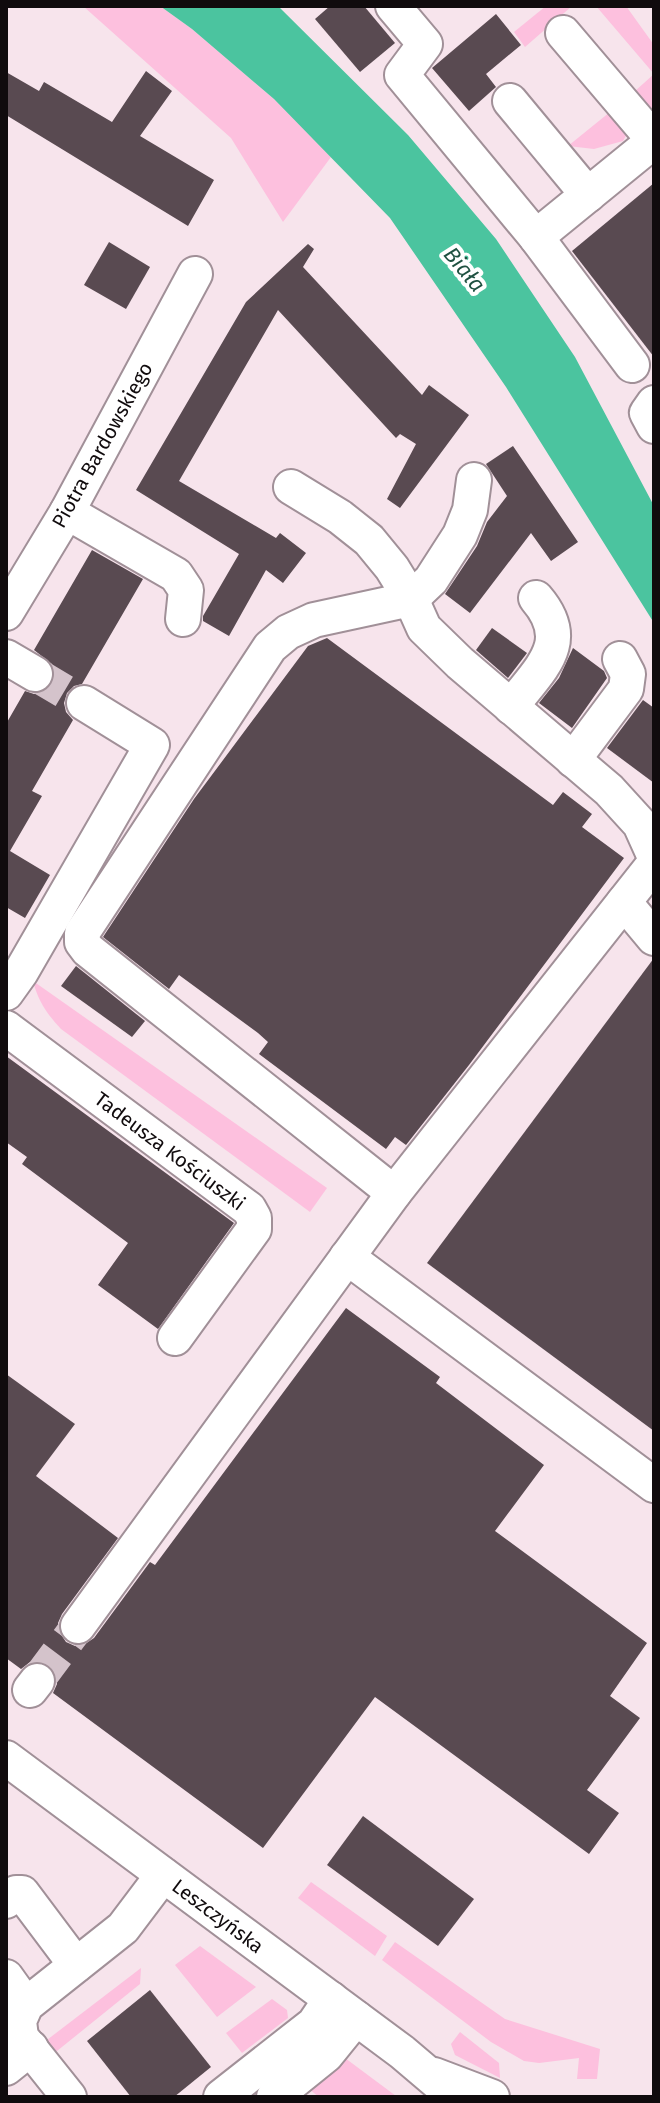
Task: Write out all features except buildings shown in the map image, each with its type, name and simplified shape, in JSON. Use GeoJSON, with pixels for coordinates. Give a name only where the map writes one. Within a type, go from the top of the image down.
{"type":"FeatureCollection","features":[{"type":"Feature","properties":{"kind":"street"},"geometry":{"type":"LineString","coordinates":[[393,6],[425,44],[402,75],[536,237],[632,365]]}},
{"type":"Feature","properties":{"kind":"street"},"geometry":{"type":"LineString","coordinates":[[536,237],[654,140],[563,33]]}},
{"type":"Feature","properties":{"kind":"street"},"geometry":{"type":"LineString","coordinates":[[510,101],[588,195]]}},
{"type":"Feature","properties":{"kind":"street","name":"Piotra Bardowskiego"},"geometry":{"type":"LineString","coordinates":[[6,613],[67,512],[195,274]]}},
{"type":"Feature","properties":{"kind":"street"},"geometry":{"type":"LineString","coordinates":[[654,403],[647,413],[654,426]]}},
{"type":"Feature","properties":{"kind":"street"},"geometry":{"type":"LineString","coordinates":[[394,1193],[88,950],[82,942],[82,933],[270,647],[288,632],[314,620],[411,599],[431,580],[460,535],[470,510],[474,480]]}},
{"type":"Feature","properties":{"kind":"street"},"geometry":{"type":"LineString","coordinates":[[291,487],[340,517],[369,540],[392,568],[424,628],[609,790],[640,824],[654,855]]}},
{"type":"Feature","properties":{"kind":"street"},"geometry":{"type":"LineString","coordinates":[[67,512],[176,575],[186,590],[183,619]]}},
{"type":"Feature","properties":{"kind":"street"},"geometry":{"type":"LineString","coordinates":[[511,707],[553,649],[555,629],[548,611],[536,598]]}},
{"type":"Feature","properties":{"kind":"street"},"geometry":{"type":"LineString","coordinates":[[6,657],[35,674]]}},
{"type":"Feature","properties":{"kind":"street"},"geometry":{"type":"LineString","coordinates":[[573,760],[626,689],[628,674],[620,659]]}},
{"type":"Feature","properties":{"kind":"street"},"geometry":{"type":"LineString","coordinates":[[6,993],[152,745],[84,703]]}},
{"type":"Feature","properties":{"kind":"street"},"geometry":{"type":"LineString","coordinates":[[78,1626],[394,1193],[654,864]]}},
{"type":"Feature","properties":{"kind":"street"},"geometry":{"type":"LineString","coordinates":[[624,902],[654,938]]}},
{"type":"Feature","properties":{"kind":"street","name":"Tadeusza Kościuszki"},"geometry":{"type":"LineString","coordinates":[[6,1028],[249,1209],[254,1218],[254,1229],[175,1338]]}},
{"type":"Feature","properties":{"kind":"street"},"geometry":{"type":"LineString","coordinates":[[347,1257],[654,1485]]}},
{"type":"Feature","properties":{"kind":"street","name":"Leszczyńska"},"geometry":{"type":"LineString","coordinates":[[6,1758],[344,2008],[455,2097]]}},
{"type":"Feature","properties":{"kind":"street"},"geometry":{"type":"LineString","coordinates":[[69,2097],[18,2058],[21,2037],[19,2021],[26,2005],[123,1928],[163,1875]]}},
{"type":"Feature","properties":{"kind":"street"},"geometry":{"type":"LineString","coordinates":[[6,1901],[16,1893],[22,1893],[76,1965]]}},
{"type":"Feature","properties":{"kind":"street"},"geometry":{"type":"LineString","coordinates":[[6,1977],[26,2005]]}},
{"type":"Feature","properties":{"kind":"street"},"geometry":{"type":"LineString","coordinates":[[221,2097],[314,2024],[344,2008]]}},
{"type":"Feature","properties":{"kind":"street"},"geometry":{"type":"LineString","coordinates":[[274,2097],[326,2055],[344,2008]]}},
{"type":"Feature","properties":{"kind":"street","name":"Leszczyńska"},"geometry":{"type":"LineString","coordinates":[[430,2074],[492,2097]]}},
{"type":"Feature","properties":{"kind":"shaded area"},"geometry":{"type":"Polygon","coordinates":[[[83,6],[160,6],[192,29],[274,99],[331,157],[283,222],[231,138],[83,6]]]}},
{"type":"Feature","properties":{"kind":"shaded area"},"geometry":{"type":"Polygon","coordinates":[[[546,6],[572,6],[525,47],[514,32],[546,6]]]}},
{"type":"Feature","properties":{"kind":"shaded area"},"geometry":{"type":"Polygon","coordinates":[[[596,6],[626,6],[654,45],[654,74],[596,6]]]}},
{"type":"Feature","properties":{"kind":"shaded area"},"geometry":{"type":"Polygon","coordinates":[[[654,74],[654,109],[650,110],[634,92],[654,74]]]}},
{"type":"Feature","properties":{"kind":"shaded area"},"geometry":{"type":"Polygon","coordinates":[[[610,112],[627,134],[623,141],[594,149],[568,146],[610,112]]]}},
{"type":"Feature","properties":{"kind":"shaded area"},"geometry":{"type":"Polygon","coordinates":[[[33,981],[327,1188],[310,1212],[61,1029],[44,1007],[33,981]]]}},
{"type":"Feature","properties":{"kind":"shaded area"},"geometry":{"type":"Polygon","coordinates":[[[311,1882],[387,1936],[375,1956],[298,1898],[311,1882]]]}},
{"type":"Feature","properties":{"kind":"shaded area"},"geometry":{"type":"Polygon","coordinates":[[[395,1942],[505,2019],[600,2049],[597,2079],[577,2079],[579,2058],[539,2063],[524,2061],[491,2042],[382,1960],[395,1942]]]}},
{"type":"Feature","properties":{"kind":"shaded area"},"geometry":{"type":"Polygon","coordinates":[[[200,1946],[256,1987],[217,2017],[175,1965],[200,1946]]]}},
{"type":"Feature","properties":{"kind":"shaded area"},"geometry":{"type":"Polygon","coordinates":[[[141,1968],[140,1984],[52,2055],[43,2043],[141,1968]]]}},
{"type":"Feature","properties":{"kind":"shaded area"},"geometry":{"type":"Polygon","coordinates":[[[272,1999],[287,2010],[288,2018],[242,2053],[226,2033],[272,1999]]]}},
{"type":"Feature","properties":{"kind":"shaded area"},"geometry":{"type":"Polygon","coordinates":[[[460,2032],[499,2063],[500,2078],[455,2055],[451,2044],[460,2032]]]}},
{"type":"Feature","properties":{"kind":"shaded area"},"geometry":{"type":"Polygon","coordinates":[[[345,2058],[396,2096],[319,2097],[309,2089],[345,2058]]]}},
{"type":"Feature","properties":{"kind":"water","name":"Biała"},"geometry":{"type":"Polygon","coordinates":[[[160,6],[278,6],[408,135],[496,239],[575,357],[654,506],[654,623],[506,387],[390,218],[274,99],[192,29],[160,6]]]}},
{"type":"Feature","properties":{"kind":"tunnel"},"geometry":{"type":"LineString","coordinates":[[35,674],[84,703]]}},
{"type":"Feature","properties":{"kind":"tunnel"},"geometry":{"type":"LineString","coordinates":[[37,1681],[78,1626]]}}]}
